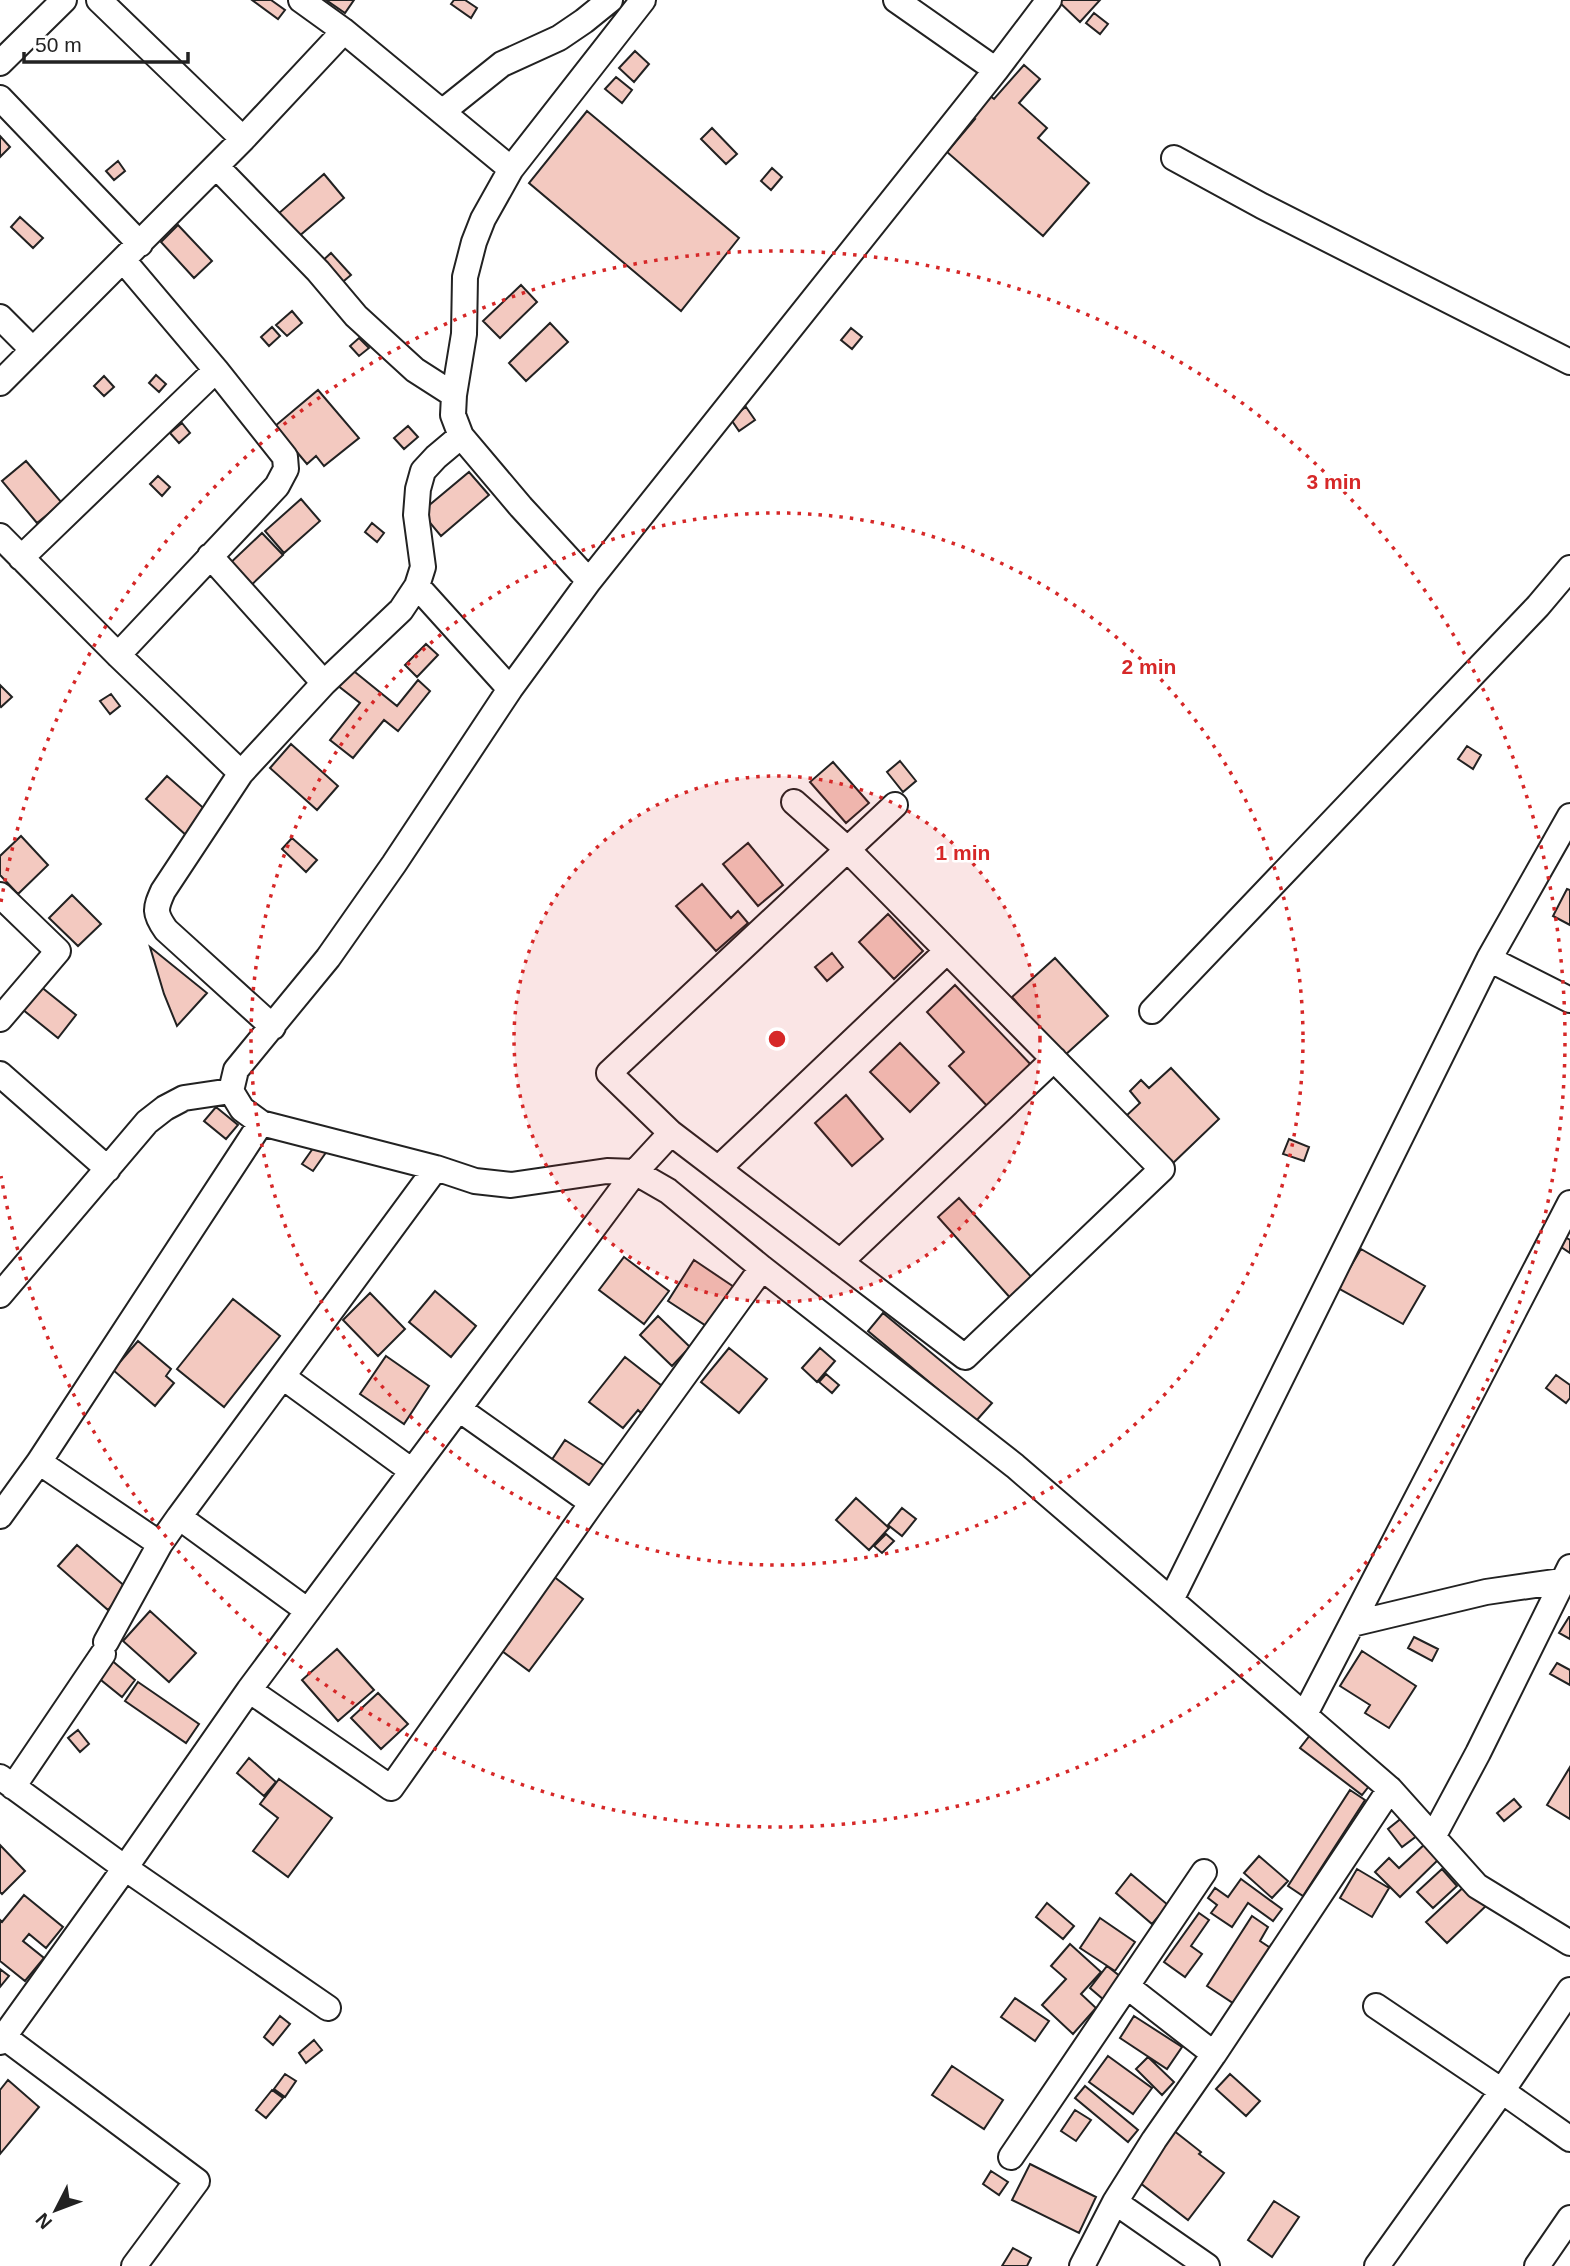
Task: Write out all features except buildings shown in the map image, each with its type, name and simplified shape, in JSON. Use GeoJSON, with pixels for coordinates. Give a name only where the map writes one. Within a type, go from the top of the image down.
{"type":"FeatureCollection","features":[{"type":"Feature","properties":{"kind":"street"},"geometry":{"type":"LineString","coordinates":[[0,63],[64,0]]}},
{"type":"Feature","properties":{"kind":"street"},"geometry":{"type":"LineString","coordinates":[[99,0],[243,139]]}},
{"type":"Feature","properties":{"kind":"street"},"geometry":{"type":"LineString","coordinates":[[301,0],[344,30],[511,169]]}},
{"type":"Feature","properties":{"kind":"street"},"geometry":{"type":"LineString","coordinates":[[442,112],[502,64],[559,38],[610,0]]}},
{"type":"Feature","properties":{"kind":"street"},"geometry":{"type":"LineString","coordinates":[[589,581],[461,436],[453,415],[454,395],[464,334],[465,277],[483,219],[511,169],[643,0]]}},
{"type":"Feature","properties":{"kind":"street"},"geometry":{"type":"LineString","coordinates":[[896,0],[996,70]]}},
{"type":"Feature","properties":{"kind":"street"},"geometry":{"type":"LineString","coordinates":[[1049,0],[589,581],[510,689],[328,958],[236,1070],[231,1091],[242,1109],[261,1123],[436,1168],[475,1181],[511,1185],[607,1171],[635,1172],[668,1191],[1015,1466],[1305,1714],[1390,1789],[1476,1886],[1570,1943]]}},
{"type":"Feature","properties":{"kind":"street"},"geometry":{"type":"LineString","coordinates":[[0,383],[243,139],[344,30]]}},
{"type":"Feature","properties":{"kind":"street"},"geometry":{"type":"LineString","coordinates":[[0,98],[131,252],[216,370],[285,457],[286,469],[276,486],[117,655]]}},
{"type":"Feature","properties":{"kind":"street"},"geometry":{"type":"LineString","coordinates":[[1174,158],[1262,206],[1570,362]]}},
{"type":"Feature","properties":{"kind":"street"},"geometry":{"type":"LineString","coordinates":[[216,166],[318,271],[356,316],[415,370],[454,395]]}},
{"type":"Feature","properties":{"kind":"street"},"geometry":{"type":"LineString","coordinates":[[0,317],[33,350]]}},
{"type":"Feature","properties":{"kind":"street"},"geometry":{"type":"LineString","coordinates":[[21,558],[216,370]]}},
{"type":"Feature","properties":{"kind":"street"},"geometry":{"type":"LineString","coordinates":[[273,1027],[166,930],[158,920],[156,907],[163,891],[241,773],[324,683],[401,610],[417,586],[423,567],[416,515],[418,489],[423,471],[461,436]]}},
{"type":"Feature","properties":{"kind":"street"},"geometry":{"type":"LineString","coordinates":[[0,536],[117,655],[241,773]]}},
{"type":"Feature","properties":{"kind":"street"},"geometry":{"type":"LineString","coordinates":[[210,556],[324,683]]}},
{"type":"Feature","properties":{"kind":"street"},"geometry":{"type":"LineString","coordinates":[[1152,1012],[1538,606],[1570,568]]}},
{"type":"Feature","properties":{"kind":"street"},"geometry":{"type":"LineString","coordinates":[[417,586],[510,689]]}},
{"type":"Feature","properties":{"kind":"street"},"geometry":{"type":"LineString","coordinates":[[794,802],[847,849],[1163,1170],[965,1357],[671,1133],[609,1073],[847,849],[895,804]]}},
{"type":"Feature","properties":{"kind":"street"},"geometry":{"type":"LineString","coordinates":[[1171,1600],[1489,959],[1570,816]]}},
{"type":"Feature","properties":{"kind":"street"},"geometry":{"type":"LineString","coordinates":[[0,895],[58,951],[0,1019]]}},
{"type":"Feature","properties":{"kind":"street"},"geometry":{"type":"LineString","coordinates":[[718,1169],[947,951]]}},
{"type":"Feature","properties":{"kind":"street"},"geometry":{"type":"LineString","coordinates":[[1489,959],[1570,1000]]}},
{"type":"Feature","properties":{"kind":"street"},"geometry":{"type":"LineString","coordinates":[[840,1262],[1054,1059]]}},
{"type":"Feature","properties":{"kind":"street"},"geometry":{"type":"LineString","coordinates":[[0,1074],[108,1169]]}},
{"type":"Feature","properties":{"kind":"street"},"geometry":{"type":"LineString","coordinates":[[0,1295],[147,1122],[184,1098],[231,1091]]}},
{"type":"Feature","properties":{"kind":"street"},"geometry":{"type":"LineString","coordinates":[[0,1516],[39,1462],[261,1123]]}},
{"type":"Feature","properties":{"kind":"street"},"geometry":{"type":"LineString","coordinates":[[134,2266],[197,2181],[2,2039],[307,1611],[635,1172],[671,1133]]}},
{"type":"Feature","properties":{"kind":"street"},"geometry":{"type":"LineString","coordinates":[[328,2008],[125,1868],[7,1782],[104,1648],[160,1544],[436,1168]]}},
{"type":"Feature","properties":{"kind":"street"},"geometry":{"type":"LineString","coordinates":[[1305,1714],[1570,1203]]}},
{"type":"Feature","properties":{"kind":"street"},"geometry":{"type":"LineString","coordinates":[[249,1690],[391,1788],[762,1268]]}},
{"type":"Feature","properties":{"kind":"street"},"geometry":{"type":"LineString","coordinates":[[283,1377],[412,1471]]}},
{"type":"Feature","properties":{"kind":"street"},"geometry":{"type":"LineString","coordinates":[[458,1409],[592,1503]]}},
{"type":"Feature","properties":{"kind":"street"},"geometry":{"type":"LineString","coordinates":[[39,1462],[160,1544]]}},
{"type":"Feature","properties":{"kind":"street"},"geometry":{"type":"LineString","coordinates":[[179,1517],[307,1611]]}},
{"type":"Feature","properties":{"kind":"street"},"geometry":{"type":"LineString","coordinates":[[1352,1623],[1566,1574]]}},
{"type":"Feature","properties":{"kind":"street"},"geometry":{"type":"LineString","coordinates":[[1433,1837],[1478,1753],[1566,1574]]}},
{"type":"Feature","properties":{"kind":"street"},"geometry":{"type":"LineString","coordinates":[[1082,2266],[1115,2202],[1177,2104],[1214,2054],[1390,1789]]}},
{"type":"Feature","properties":{"kind":"street"},"geometry":{"type":"LineString","coordinates":[[1011,2157],[1204,1872]]}},
{"type":"Feature","properties":{"kind":"street"},"geometry":{"type":"LineString","coordinates":[[1128,1987],[1214,2054]]}},
{"type":"Feature","properties":{"kind":"street"},"geometry":{"type":"LineString","coordinates":[[1377,2266],[1502,2091],[1570,1990]]}},
{"type":"Feature","properties":{"kind":"street"},"geometry":{"type":"LineString","coordinates":[[1376,2006],[1570,2139]]}},
{"type":"Feature","properties":{"kind":"street"},"geometry":{"type":"LineString","coordinates":[[1115,2202],[1206,2266]]}},
{"type":"Feature","properties":{"kind":"street"},"geometry":{"type":"LineString","coordinates":[[1537,2266],[1570,2218]]}}]}
